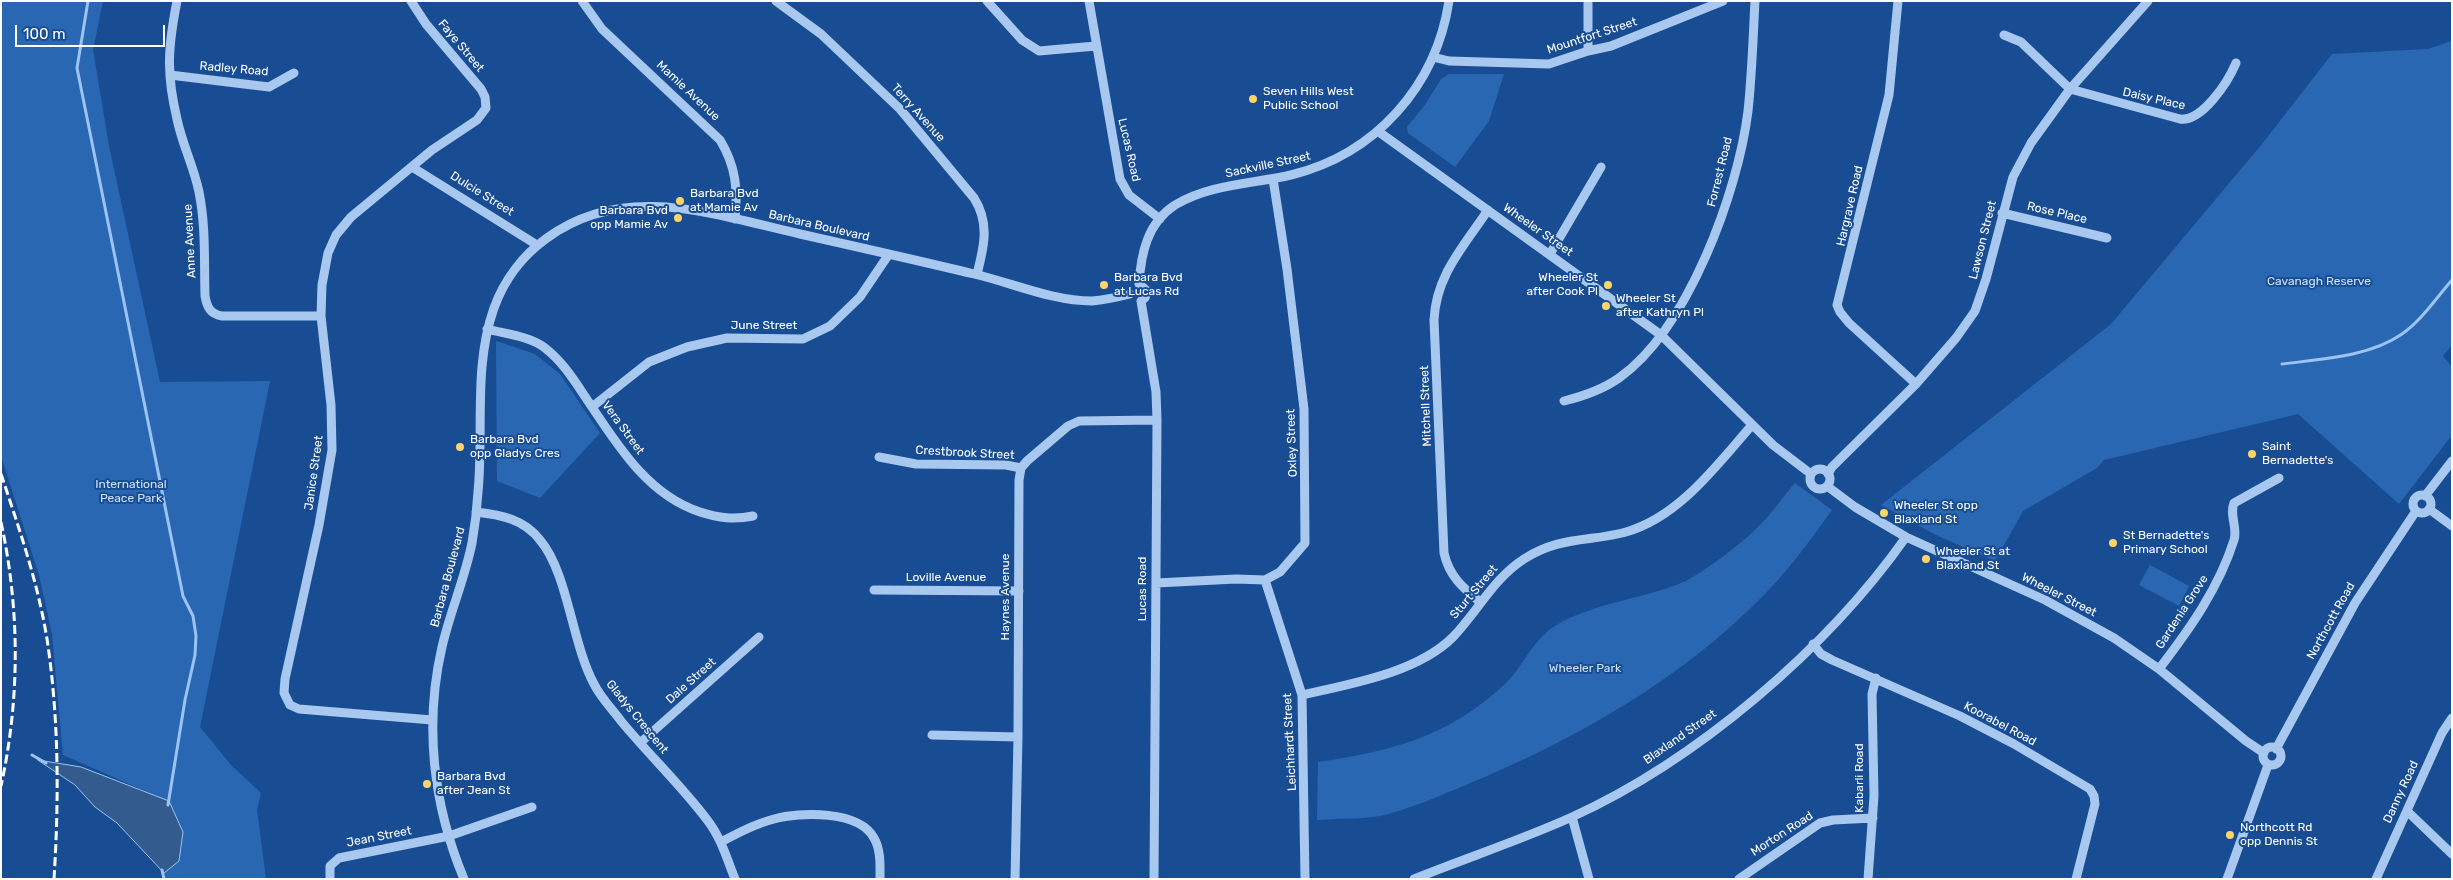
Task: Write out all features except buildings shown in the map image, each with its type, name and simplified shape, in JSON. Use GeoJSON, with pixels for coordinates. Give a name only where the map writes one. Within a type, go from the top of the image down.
{"type":"FeatureCollection","features":[{"type":"Feature","properties":{"kind":"street","name":"Anne Avenue"},"geometry":{"type":"LineString","coordinates":[[177,1],[169,44],[170,75],[177,120],[194,172],[200,200],[204,231],[205,296],[209,308],[216,315],[222,316],[321,316]]}},
{"type":"Feature","properties":{"kind":"street","name":"Faye Street"},"geometry":{"type":"LineString","coordinates":[[411,1],[426,24],[481,89],[485,98],[486,108]]}},
{"type":"Feature","properties":{"kind":"street","name":"Mamie Avenue"},"geometry":{"type":"LineString","coordinates":[[582,1],[602,29],[720,140],[728,154],[736,180],[735,219]]}},
{"type":"Feature","properties":{"kind":"street","name":"Terry Avenue"},"geometry":{"type":"LineString","coordinates":[[776,1],[821,34],[900,109],[974,198],[982,214],[985,231],[977,274]]}},
{"type":"Feature","properties":{"kind":"street"},"geometry":{"type":"LineString","coordinates":[[987,1],[1022,40],[1039,51],[1096,46]]}},
{"type":"Feature","properties":{"kind":"street","name":"Lucas Road"},"geometry":{"type":"LineString","coordinates":[[1089,1],[1120,180],[1129,194],[1160,219]]}},
{"type":"Feature","properties":{"kind":"street","name":"Sackville Street"},"geometry":{"type":"LineString","coordinates":[[1160,219],[1174,206],[1207,191],[1273,179],[1324,164],[1346,154],[1379,132],[1411,96],[1433,57],[1444,28],[1449,1]]}},
{"type":"Feature","properties":{"kind":"street"},"geometry":{"type":"LineString","coordinates":[[1588,1],[1588,51]]}},
{"type":"Feature","properties":{"kind":"street","name":"Mountfort Street"},"geometry":{"type":"LineString","coordinates":[[1433,57],[1449,61],[1549,64],[1588,51],[1611,46],[1723,1]]}},
{"type":"Feature","properties":{"kind":"street","name":"Forrest Road"},"geometry":{"type":"LineString","coordinates":[[1564,401],[1591,393],[1615,380],[1634,366],[1661,335],[1681,304],[1702,264],[1728,201],[1748,112],[1755,1]]}},
{"type":"Feature","properties":{"kind":"street","name":"Hargrave Road"},"geometry":{"type":"LineString","coordinates":[[1898,1],[1889,95],[1838,305],[1840,312],[1850,323],[1916,384]]}},
{"type":"Feature","properties":{"kind":"street","name":"Lawson Street"},"geometry":{"type":"LineString","coordinates":[[1828,474],[1832,467],[1916,384],[1956,338],[1975,311],[1986,279],[2013,177],[2031,143],[2070,89],[2148,1]]}},
{"type":"Feature","properties":{"kind":"street"},"geometry":{"type":"LineString","coordinates":[[2004,35],[2021,42],[2070,89]]}},
{"type":"Feature","properties":{"kind":"street","name":"Daisy Place"},"geometry":{"type":"LineString","coordinates":[[2070,89],[2092,97],[2189,120],[2198,115],[2229,80],[2236,63]]}},
{"type":"Feature","properties":{"kind":"street","name":"Radley Road"},"geometry":{"type":"LineString","coordinates":[[170,75],[269,86],[294,73]]}},
{"type":"Feature","properties":{"kind":"street","name":"Janice Street"},"geometry":{"type":"LineString","coordinates":[[432,720],[299,709],[290,706],[284,693],[292,645],[326,491],[332,450],[331,405],[321,316],[328,253],[336,235],[351,216],[378,192],[432,150],[477,120],[486,108]]}},
{"type":"Feature","properties":{"kind":"street","name":"Wheeler Street"},"geometry":{"type":"LineString","coordinates":[[1379,132],[1661,335],[1752,426],[1793,462],[1811,474]]}},
{"type":"Feature","properties":{"kind":"street","name":"Dulcie Street"},"geometry":{"type":"LineString","coordinates":[[412,167],[537,245]]}},
{"type":"Feature","properties":{"kind":"street"},"geometry":{"type":"LineString","coordinates":[[1550,254],[1601,167]]}},
{"type":"Feature","properties":{"kind":"street","name":"Oxley Street"},"geometry":{"type":"LineString","coordinates":[[1265,580],[1280,572],[1306,543],[1304,408],[1287,269],[1273,179]]}},
{"type":"Feature","properties":{"kind":"street","name":"Barbara Boulevard"},"geometry":{"type":"LineString","coordinates":[[464,879],[448,836],[436,785],[432,720],[439,663],[472,544],[476,512],[482,356],[487,329],[496,303],[507,281],[537,245],[578,220],[607,210],[629,206],[660,205],[735,219],[977,274],[1060,297],[1079,300],[1106,299],[1130,294]]}},
{"type":"Feature","properties":{"kind":"street","name":"Mitchell Street"},"geometry":{"type":"LineString","coordinates":[[1480,602],[1454,579],[1444,553],[1434,320],[1435,302],[1442,280],[1488,210]]}},
{"type":"Feature","properties":{"kind":"street","name":"Rose Place"},"geometry":{"type":"LineString","coordinates":[[2002,213],[2107,238]]}},
{"type":"Feature","properties":{"kind":"street"},"geometry":{"type":"LineString","coordinates":[[1139,284],[1140,265],[1145,245],[1160,219]]}},
{"type":"Feature","properties":{"kind":"street","name":"June Street"},"geometry":{"type":"LineString","coordinates":[[592,408],[649,362],[687,347],[727,338],[803,339],[830,326],[860,297],[889,254]]}},
{"type":"Feature","properties":{"kind":"street"},"geometry":{"type":"LineString","coordinates":[[1139,284],[1145,287],[1147,292],[1145,298],[1141,301],[1133,299],[1130,294],[1132,287],[1139,284]]}},
{"type":"Feature","properties":{"kind":"street","name":"Lucas Road"},"geometry":{"type":"LineString","coordinates":[[1141,301],[1156,392],[1157,420],[1154,879]]}},
{"type":"Feature","properties":{"kind":"street","name":"Vera Street"},"geometry":{"type":"LineString","coordinates":[[487,329],[532,341],[544,347],[565,367],[623,452],[658,490],[681,504],[723,519],[753,516]]}},
{"type":"Feature","properties":{"kind":"street"},"geometry":{"type":"LineString","coordinates":[[1021,468],[1074,423],[1087,420],[1157,420]]}},
{"type":"Feature","properties":{"kind":"street","name":"Sturt Street"},"geometry":{"type":"LineString","coordinates":[[1302,696],[1392,671],[1421,660],[1454,636],[1480,602],[1508,571],[1542,549],[1576,539],[1626,532],[1667,513],[1718,464],[1752,426]]}},
{"type":"Feature","properties":{"kind":"street","name":"Crestbrook Street"},"geometry":{"type":"LineString","coordinates":[[879,457],[916,464],[1006,465],[1021,468]]}},
{"type":"Feature","properties":{"kind":"street"},"geometry":{"type":"LineString","coordinates":[[2429,509],[2422,513],[2416,511],[2413,506],[2415,498],[2425,496],[2452,461]]}},
{"type":"Feature","properties":{"kind":"street","name":"Haynes Avenue"},"geometry":{"type":"LineString","coordinates":[[1015,879],[1018,737],[1019,480],[1021,468]]}},
{"type":"Feature","properties":{"kind":"street"},"geometry":{"type":"LineString","coordinates":[[1820,469],[1828,474],[1827,486],[1818,489],[1812,486],[1811,474],[1820,469]]}},
{"type":"Feature","properties":{"kind":"street","name":"Gardenia Grove"},"geometry":{"type":"LineString","coordinates":[[2159,669],[2217,582],[2235,537],[2232,510],[2234,503],[2279,478]]}},
{"type":"Feature","properties":{"kind":"street","name":"Wheeler Street"},"geometry":{"type":"LineString","coordinates":[[1827,486],[1855,507],[1906,537],[2052,604],[2114,638],[2159,669],[2246,741],[2264,753]]}},
{"type":"Feature","properties":{"kind":"street"},"geometry":{"type":"LineString","coordinates":[[2425,496],[2430,502],[2429,509]]}},
{"type":"Feature","properties":{"kind":"street"},"geometry":{"type":"LineString","coordinates":[[2429,509],[2452,526]]}},
{"type":"Feature","properties":{"kind":"street","name":"Northcott Road"},"geometry":{"type":"LineString","coordinates":[[2276,748],[2355,603],[2416,511]]}},
{"type":"Feature","properties":{"kind":"street","name":"Gladys Crescent"},"geometry":{"type":"LineString","coordinates":[[476,512],[500,514],[516,520],[540,539],[557,572],[594,684],[640,744],[676,781],[708,822],[721,842],[735,879]]}},
{"type":"Feature","properties":{"kind":"street","name":"Blaxland Street"},"geometry":{"type":"LineString","coordinates":[[1414,879],[1572,816],[1643,778],[1682,753],[1764,690],[1813,644],[1867,586],[1906,537]]}},
{"type":"Feature","properties":{"kind":"street"},"geometry":{"type":"LineString","coordinates":[[1156,582],[1265,580]]}},
{"type":"Feature","properties":{"kind":"street","name":"Leichhardt Street"},"geometry":{"type":"LineString","coordinates":[[1265,580],[1302,696],[1305,763],[1305,879]]}},
{"type":"Feature","properties":{"kind":"street","name":"Loville Avenue"},"geometry":{"type":"LineString","coordinates":[[874,590],[1019,591]]}},
{"type":"Feature","properties":{"kind":"street","name":"Dale Street"},"geometry":{"type":"LineString","coordinates":[[640,744],[759,636]]}},
{"type":"Feature","properties":{"kind":"street","name":"Koorabel Road"},"geometry":{"type":"LineString","coordinates":[[1813,644],[1821,654],[1832,660],[1960,716],[2014,744],[2090,789],[2094,796],[2095,804],[2076,879]]}},
{"type":"Feature","properties":{"kind":"street","name":"Kabarli Road"},"geometry":{"type":"LineString","coordinates":[[1868,879],[1873,818],[1872,694],[1876,678]]}},
{"type":"Feature","properties":{"kind":"street","name":"Danny Road"},"geometry":{"type":"LineString","coordinates":[[2376,879],[2442,733],[2452,718]]}},
{"type":"Feature","properties":{"kind":"street"},"geometry":{"type":"LineString","coordinates":[[932,735],[1018,737]]}},
{"type":"Feature","properties":{"kind":"street"},"geometry":{"type":"LineString","coordinates":[[2268,748],[2276,748],[2280,755],[2279,761],[2268,765],[2263,759],[2264,753],[2268,748]]}},
{"type":"Feature","properties":{"kind":"street"},"geometry":{"type":"LineString","coordinates":[[2227,879],[2268,765]]}},
{"type":"Feature","properties":{"kind":"street","name":"Jean Street"},"geometry":{"type":"LineString","coordinates":[[330,879],[330,866],[339,858],[448,836],[532,807]]}},
{"type":"Feature","properties":{"kind":"street"},"geometry":{"type":"LineString","coordinates":[[2407,811],[2452,854]]}},
{"type":"Feature","properties":{"kind":"street"},"geometry":{"type":"LineString","coordinates":[[721,842],[760,823],[776,818],[810,815],[847,818],[866,828],[873,836],[878,847],[880,879]]}},
{"type":"Feature","properties":{"kind":"street"},"geometry":{"type":"LineString","coordinates":[[1572,816],[1589,879]]}},
{"type":"Feature","properties":{"kind":"street","name":"Morton Road"},"geometry":{"type":"LineString","coordinates":[[1739,879],[1820,823],[1833,820],[1873,818]]}},
{"type":"Feature","properties":{"kind":"green space","name":"International Peace Park"},"geometry":{"type":"Polygon","coordinates":[[[1,1],[103,1],[93,50],[109,146],[160,382],[270,381],[200,727],[231,765],[261,793],[257,810],[266,879],[164,879],[168,801],[63,755],[52,634],[39,575],[1,456],[1,1]]]}},
{"type":"Feature","properties":{"kind":"green space","name":"Cavanagh Reserve"},"geometry":{"type":"Polygon","coordinates":[[[2452,41],[2452,345],[2443,356],[2452,367],[2452,435],[2399,504],[2298,414],[2104,460],[2097,468],[2023,511],[1995,561],[1936,535],[1881,505],[2111,324],[2262,144],[2332,54],[2428,49],[2452,41]]]}},
{"type":"Feature","properties":{"kind":"green space"},"geometry":{"type":"Polygon","coordinates":[[[1449,74],[1504,74],[1489,121],[1455,167],[1408,133],[1407,127],[1425,105],[1441,79],[1449,74]]]}},
{"type":"Feature","properties":{"kind":"green space"},"geometry":{"type":"Polygon","coordinates":[[[496,341],[535,354],[560,374],[600,433],[540,498],[497,481],[496,341]]]}},
{"type":"Feature","properties":{"kind":"green space","name":"Wheeler Park"},"geometry":{"type":"Polygon","coordinates":[[[1795,483],[1832,510],[1779,579],[1748,611],[1680,668],[1644,693],[1567,738],[1487,776],[1413,806],[1380,816],[1317,820],[1318,762],[1394,747],[1438,730],[1460,718],[1503,686],[1533,647],[1555,626],[1583,612],[1661,590],[1696,575],[1731,550],[1759,526],[1795,483]]]}},
{"type":"Feature","properties":{"kind":"green space"},"geometry":{"type":"Polygon","coordinates":[[[2150,565],[2189,586],[2179,606],[2139,585],[2150,565]]]}},
{"type":"Feature","properties":{"kind":"shaded area"},"geometry":{"type":"Polygon","coordinates":[[[38,760],[81,767],[169,801],[183,832],[179,861],[164,873],[117,823],[95,807],[75,785],[38,760]]]}},
{"type":"Feature","properties":{"kind":"waterway"},"geometry":{"type":"LineString","coordinates":[[88,1],[77,68],[183,596],[193,616],[196,636],[195,655],[185,700],[168,805]]}},
{"type":"Feature","properties":{"kind":"waterway"},"geometry":{"type":"LineString","coordinates":[[2282,364],[2344,356],[2375,348],[2389,342],[2416,322],[2452,280]]}},
{"type":"Feature","properties":{"kind":"waterway"},"geometry":{"type":"LineString","coordinates":[[32,755],[46,763]]}},
{"type":"Feature","properties":{"kind":"waterway"},"geometry":{"type":"LineString","coordinates":[[162,870],[164,879]]}},
{"type":"Feature","properties":{"kind":"railway"},"geometry":{"type":"LineString","coordinates":[[1,474],[33,576],[43,618],[51,669],[57,759],[54,879]]}},
{"type":"Feature","properties":{"kind":"railway"},"geometry":{"type":"LineString","coordinates":[[1,522],[12,588],[15,654],[12,720],[1,786]]}},
{"type":"Feature","properties":{"kind":"place","name":"Seven Hills West Public School"},"geometry":{"type":"Point","coordinates":[1253,99]}},
{"type":"Feature","properties":{"kind":"place","name":"Barbara Bvd at Mamie Av"},"geometry":{"type":"Point","coordinates":[680,201]}},
{"type":"Feature","properties":{"kind":"place","name":"Barbara Bvd opp Mamie Av"},"geometry":{"type":"Point","coordinates":[678,218]}},
{"type":"Feature","properties":{"kind":"place","name":"Barbara Bvd at Lucas Rd"},"geometry":{"type":"Point","coordinates":[1104,285]}},
{"type":"Feature","properties":{"kind":"place","name":"Wheeler St after Cook Pl"},"geometry":{"type":"Point","coordinates":[1608,285]}},
{"type":"Feature","properties":{"kind":"place","name":"Wheeler St after Kathryn Pl"},"geometry":{"type":"Point","coordinates":[1606,306]}},
{"type":"Feature","properties":{"kind":"place","name":"Barbara Bvd opp Gladys Cres"},"geometry":{"type":"Point","coordinates":[460,447]}},
{"type":"Feature","properties":{"kind":"place","name":"Saint Bernadette's"},"geometry":{"type":"Point","coordinates":[2252,454]}},
{"type":"Feature","properties":{"kind":"place","name":"Wheeler St opp Blaxland St"},"geometry":{"type":"Point","coordinates":[1884,513]}},
{"type":"Feature","properties":{"kind":"place","name":"St Bernadette's Primary School"},"geometry":{"type":"Point","coordinates":[2113,543]}},
{"type":"Feature","properties":{"kind":"place","name":"Wheeler St at Blaxland St"},"geometry":{"type":"Point","coordinates":[1926,559]}},
{"type":"Feature","properties":{"kind":"place","name":"Barbara Bvd after Jean St"},"geometry":{"type":"Point","coordinates":[427,784]}},
{"type":"Feature","properties":{"kind":"place","name":"Northcott Rd opp Dennis St"},"geometry":{"type":"Point","coordinates":[2230,835]}}]}
